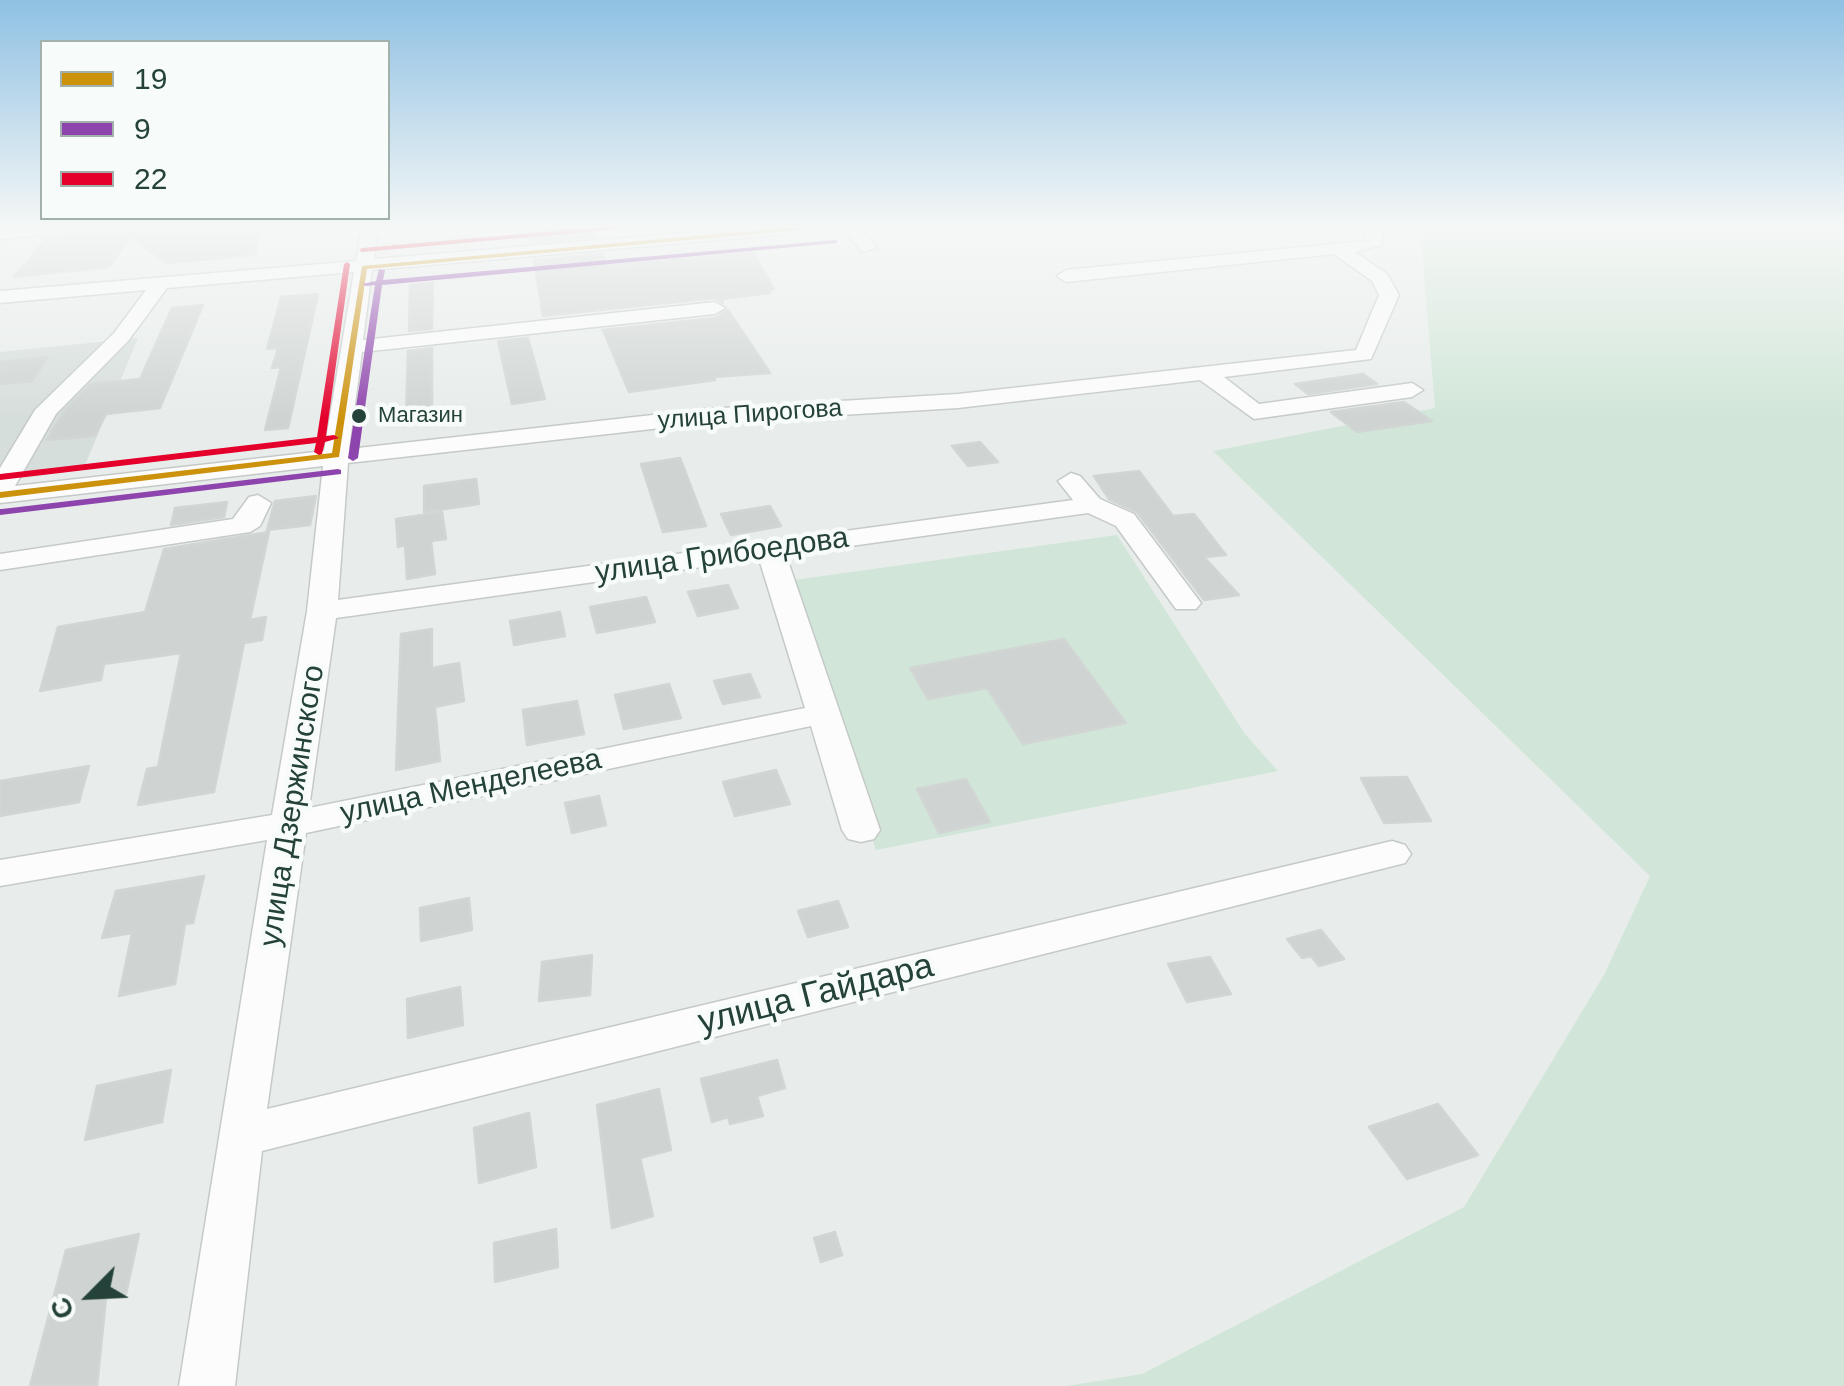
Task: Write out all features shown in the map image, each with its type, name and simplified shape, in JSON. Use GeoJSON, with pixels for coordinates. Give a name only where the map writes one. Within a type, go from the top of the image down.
{"type":"FeatureCollection","features":[{"type":"Feature","properties":{"kind":"street"},"geometry":{"type":"LineString","coordinates":[[0,297],[79,290]]}},
{"type":"Feature","properties":{"kind":"street"},"geometry":{"type":"LineString","coordinates":[[0,492],[47,410],[121,336],[156,290]]}},
{"type":"Feature","properties":{"kind":"street","name":"улица Дзержинского"},"geometry":{"type":"LineString","coordinates":[[207,1386],[240,1136],[322,612],[336,455],[361,290]]}},
{"type":"Feature","properties":{"kind":"street","name":"улица Пирогова"},"geometry":{"type":"LineString","coordinates":[[0,492],[336,455],[686,407],[958,402],[1364,355],[1389,295],[1386,290]]}},
{"type":"Feature","properties":{"kind":"street"},"geometry":{"type":"LineString","coordinates":[[352,347],[715,308]]}},
{"type":"Feature","properties":{"kind":"street"},"geometry":{"type":"LineString","coordinates":[[1206,374],[1254,412],[1412,390]]}},
{"type":"Feature","properties":{"kind":"street"},"geometry":{"type":"LineString","coordinates":[[1071,481],[1091,506],[1125,520],[1186,603]]}},
{"type":"Feature","properties":{"kind":"street"},"geometry":{"type":"LineString","coordinates":[[0,562],[240,526],[251,520],[258,504]]}},
{"type":"Feature","properties":{"kind":"street","name":"улица Грибоедова"},"geometry":{"type":"LineString","coordinates":[[322,612],[1091,506]]}},
{"type":"Feature","properties":{"kind":"street"},"geometry":{"type":"LineString","coordinates":[[770,550],[861,830]]}},
{"type":"Feature","properties":{"kind":"street","name":"улица Менделеева"},"geometry":{"type":"LineString","coordinates":[[0,873],[291,824],[822,714]]}},
{"type":"Feature","properties":{"kind":"street","name":"улица Гайдара"},"geometry":{"type":"LineString","coordinates":[[240,1136],[1392,854]]}},
{"type":"Feature","properties":{"kind":"shaded area"},"geometry":{"type":"Polygon","coordinates":[[[138,338],[83,470],[0,481],[0,352],[138,338]]]}},
{"type":"Feature","properties":{"kind":"green space"},"geometry":{"type":"Polygon","coordinates":[[[1425,290],[1844,290],[1844,1386],[1066,1386],[1142,1374],[1464,1207],[1604,975],[1650,876],[1213,451],[1435,408],[1425,290]]]}},
{"type":"Feature","properties":{"kind":"green space"},"geometry":{"type":"Polygon","coordinates":[[[1117,535],[1245,734],[1278,771],[876,850],[787,581],[1117,535]]]}},
{"type":"Feature","properties":{"kind":"building"},"geometry":{"type":"Polygon","coordinates":[[[410,290],[433,290],[432,329],[409,331],[410,290]]]}},
{"type":"Feature","properties":{"kind":"building"},"geometry":{"type":"Polygon","coordinates":[[[539,290],[770,290],[770,293],[721,299],[723,303],[715,298],[543,316],[539,290]]]}},
{"type":"Feature","properties":{"kind":"building"},"geometry":{"type":"Polygon","coordinates":[[[318,294],[288,428],[265,430],[281,367],[272,368],[278,348],[267,349],[281,297],[318,294]]]}},
{"type":"Feature","properties":{"kind":"building"},"geometry":{"type":"Polygon","coordinates":[[[203,305],[160,408],[106,414],[95,436],[47,440],[65,410],[91,384],[140,379],[172,308],[203,305]]]}},
{"type":"Feature","properties":{"kind":"building"},"geometry":{"type":"Polygon","coordinates":[[[728,310],[770,373],[713,377],[715,380],[629,392],[603,330],[715,318],[728,310]]]}},
{"type":"Feature","properties":{"kind":"building"},"geometry":{"type":"Polygon","coordinates":[[[528,338],[545,399],[512,404],[498,341],[528,338]]]}},
{"type":"Feature","properties":{"kind":"building"},"geometry":{"type":"Polygon","coordinates":[[[432,348],[432,412],[406,415],[408,351],[432,348]]]}},
{"type":"Feature","properties":{"kind":"building"},"geometry":{"type":"Polygon","coordinates":[[[48,357],[32,381],[0,384],[0,362],[48,357]]]}},
{"type":"Feature","properties":{"kind":"building"},"geometry":{"type":"Polygon","coordinates":[[[1363,374],[1377,384],[1308,394],[1295,384],[1363,374]]]}},
{"type":"Feature","properties":{"kind":"building"},"geometry":{"type":"Polygon","coordinates":[[[1404,402],[1432,421],[1357,432],[1331,412],[1404,402]]]}},
{"type":"Feature","properties":{"kind":"building"},"geometry":{"type":"Polygon","coordinates":[[[980,442],[998,462],[968,466],[952,446],[980,442]]]}},
{"type":"Feature","properties":{"kind":"building"},"geometry":{"type":"Polygon","coordinates":[[[680,458],[706,526],[663,532],[641,464],[680,458]]]}},
{"type":"Feature","properties":{"kind":"building"},"geometry":{"type":"Polygon","coordinates":[[[1139,471],[1173,516],[1194,514],[1226,555],[1204,557],[1239,595],[1204,600],[1137,512],[1109,499],[1094,476],[1139,471]]]}},
{"type":"Feature","properties":{"kind":"building"},"geometry":{"type":"Polygon","coordinates":[[[476,479],[479,504],[424,512],[424,486],[476,479]]]}},
{"type":"Feature","properties":{"kind":"building"},"geometry":{"type":"Polygon","coordinates":[[[316,496],[310,525],[267,530],[275,501],[316,496]]]}},
{"type":"Feature","properties":{"kind":"building"},"geometry":{"type":"Polygon","coordinates":[[[227,502],[224,517],[171,525],[175,508],[227,502]]]}},
{"type":"Feature","properties":{"kind":"building"},"geometry":{"type":"Polygon","coordinates":[[[770,506],[781,526],[731,535],[721,514],[770,506]]]}},
{"type":"Feature","properties":{"kind":"building"},"geometry":{"type":"Polygon","coordinates":[[[442,512],[446,539],[431,541],[435,574],[407,579],[405,545],[398,547],[396,519],[442,512]]]}},
{"type":"Feature","properties":{"kind":"building"},"geometry":{"type":"Polygon","coordinates":[[[269,532],[250,620],[266,617],[262,640],[244,643],[214,792],[138,805],[147,769],[158,767],[181,653],[104,664],[101,680],[40,691],[58,627],[145,612],[164,549],[269,532]]]}},
{"type":"Feature","properties":{"kind":"building"},"geometry":{"type":"Polygon","coordinates":[[[728,585],[738,608],[698,616],[688,592],[728,585]]]}},
{"type":"Feature","properties":{"kind":"building"},"geometry":{"type":"Polygon","coordinates":[[[646,597],[655,622],[597,633],[590,607],[646,597]]]}},
{"type":"Feature","properties":{"kind":"building"},"geometry":{"type":"Polygon","coordinates":[[[560,612],[565,636],[514,645],[510,621],[560,612]]]}},
{"type":"Feature","properties":{"kind":"building"},"geometry":{"type":"Polygon","coordinates":[[[432,629],[432,668],[459,663],[464,701],[435,707],[440,761],[396,770],[401,634],[432,629]]]}},
{"type":"Feature","properties":{"kind":"building"},"geometry":{"type":"Polygon","coordinates":[[[1064,639],[1126,723],[1023,744],[987,688],[928,699],[910,668],[1064,639]]]}},
{"type":"Feature","properties":{"kind":"building"},"geometry":{"type":"Polygon","coordinates":[[[750,674],[760,697],[723,704],[714,681],[750,674]]]}},
{"type":"Feature","properties":{"kind":"building"},"geometry":{"type":"Polygon","coordinates":[[[669,684],[681,718],[624,729],[615,695],[669,684]]]}},
{"type":"Feature","properties":{"kind":"building"},"geometry":{"type":"Polygon","coordinates":[[[577,701],[584,734],[527,745],[523,710],[577,701]]]}},
{"type":"Feature","properties":{"kind":"building"},"geometry":{"type":"Polygon","coordinates":[[[89,766],[79,802],[0,816],[0,781],[89,766]]]}},
{"type":"Feature","properties":{"kind":"building"},"geometry":{"type":"Polygon","coordinates":[[[776,770],[790,804],[735,816],[723,782],[776,770]]]}},
{"type":"Feature","properties":{"kind":"building"},"geometry":{"type":"Polygon","coordinates":[[[1407,777],[1431,821],[1384,823],[1361,778],[1407,777]]]}},
{"type":"Feature","properties":{"kind":"building"},"geometry":{"type":"Polygon","coordinates":[[[966,779],[990,822],[939,833],[917,789],[966,779]]]}},
{"type":"Feature","properties":{"kind":"building"},"geometry":{"type":"Polygon","coordinates":[[[599,796],[606,825],[572,833],[565,803],[599,796]]]}},
{"type":"Feature","properties":{"kind":"building"},"geometry":{"type":"Polygon","coordinates":[[[204,876],[193,923],[185,924],[175,984],[119,996],[132,933],[102,938],[116,891],[204,876]]]}},
{"type":"Feature","properties":{"kind":"building"},"geometry":{"type":"Polygon","coordinates":[[[469,898],[472,930],[421,941],[420,908],[469,898]]]}},
{"type":"Feature","properties":{"kind":"building"},"geometry":{"type":"Polygon","coordinates":[[[838,901],[848,927],[808,937],[798,911],[838,901]]]}},
{"type":"Feature","properties":{"kind":"building"},"geometry":{"type":"Polygon","coordinates":[[[1321,930],[1344,959],[1319,966],[1311,956],[1302,958],[1287,939],[1321,930]]]}},
{"type":"Feature","properties":{"kind":"building"},"geometry":{"type":"Polygon","coordinates":[[[592,955],[590,995],[539,1001],[542,962],[592,955]]]}},
{"type":"Feature","properties":{"kind":"building"},"geometry":{"type":"Polygon","coordinates":[[[1210,957],[1231,994],[1187,1002],[1168,964],[1210,957]]]}},
{"type":"Feature","properties":{"kind":"building"},"geometry":{"type":"Polygon","coordinates":[[[460,987],[463,1025],[408,1038],[407,999],[460,987]]]}},
{"type":"Feature","properties":{"kind":"building"},"geometry":{"type":"Polygon","coordinates":[[[777,1060],[785,1088],[757,1096],[763,1116],[730,1124],[728,1117],[712,1122],[701,1079],[777,1060]]]}},
{"type":"Feature","properties":{"kind":"building"},"geometry":{"type":"Polygon","coordinates":[[[171,1070],[162,1122],[85,1140],[97,1086],[171,1070]]]}},
{"type":"Feature","properties":{"kind":"building"},"geometry":{"type":"Polygon","coordinates":[[[659,1089],[671,1150],[640,1158],[653,1216],[612,1228],[597,1105],[659,1089]]]}},
{"type":"Feature","properties":{"kind":"building"},"geometry":{"type":"Polygon","coordinates":[[[1438,1104],[1478,1155],[1407,1179],[1369,1127],[1438,1104]]]}},
{"type":"Feature","properties":{"kind":"building"},"geometry":{"type":"Polygon","coordinates":[[[529,1113],[536,1167],[479,1183],[474,1128],[529,1113]]]}},
{"type":"Feature","properties":{"kind":"building"},"geometry":{"type":"Polygon","coordinates":[[[556,1229],[558,1267],[495,1282],[494,1243],[556,1229]]]}},
{"type":"Feature","properties":{"kind":"building"},"geometry":{"type":"Polygon","coordinates":[[[835,1232],[842,1255],[821,1262],[814,1238],[835,1232]]]}},
{"type":"Feature","properties":{"kind":"building"},"geometry":{"type":"Polygon","coordinates":[[[139,1234],[126,1294],[106,1298],[97,1386],[30,1386],[66,1250],[139,1234]]]}},
{"type":"Feature","properties":{"kind":"transit line","name":"22"},"geometry":{"type":"LineString","coordinates":[[319,452],[343,290]]}},
{"type":"Feature","properties":{"kind":"transit line","name":"19"},"geometry":{"type":"LineString","coordinates":[[336,455],[361,290]]}},
{"type":"Feature","properties":{"kind":"transit line","name":"9"},"geometry":{"type":"LineString","coordinates":[[353,458],[378,290]]}},
{"type":"Feature","properties":{"kind":"transit line","name":"22"},"geometry":{"type":"LineString","coordinates":[[0,477],[334,438]]}},
{"type":"Feature","properties":{"kind":"transit line","name":"19"},"geometry":{"type":"LineString","coordinates":[[0,495],[336,455]]}},
{"type":"Feature","properties":{"kind":"transit line","name":"9"},"geometry":{"type":"LineString","coordinates":[[2,512],[338,472]]}},
{"type":"Feature","properties":{"kind":"place","name":"Магазин"},"geometry":{"type":"Point","coordinates":[359,416]}}]}
